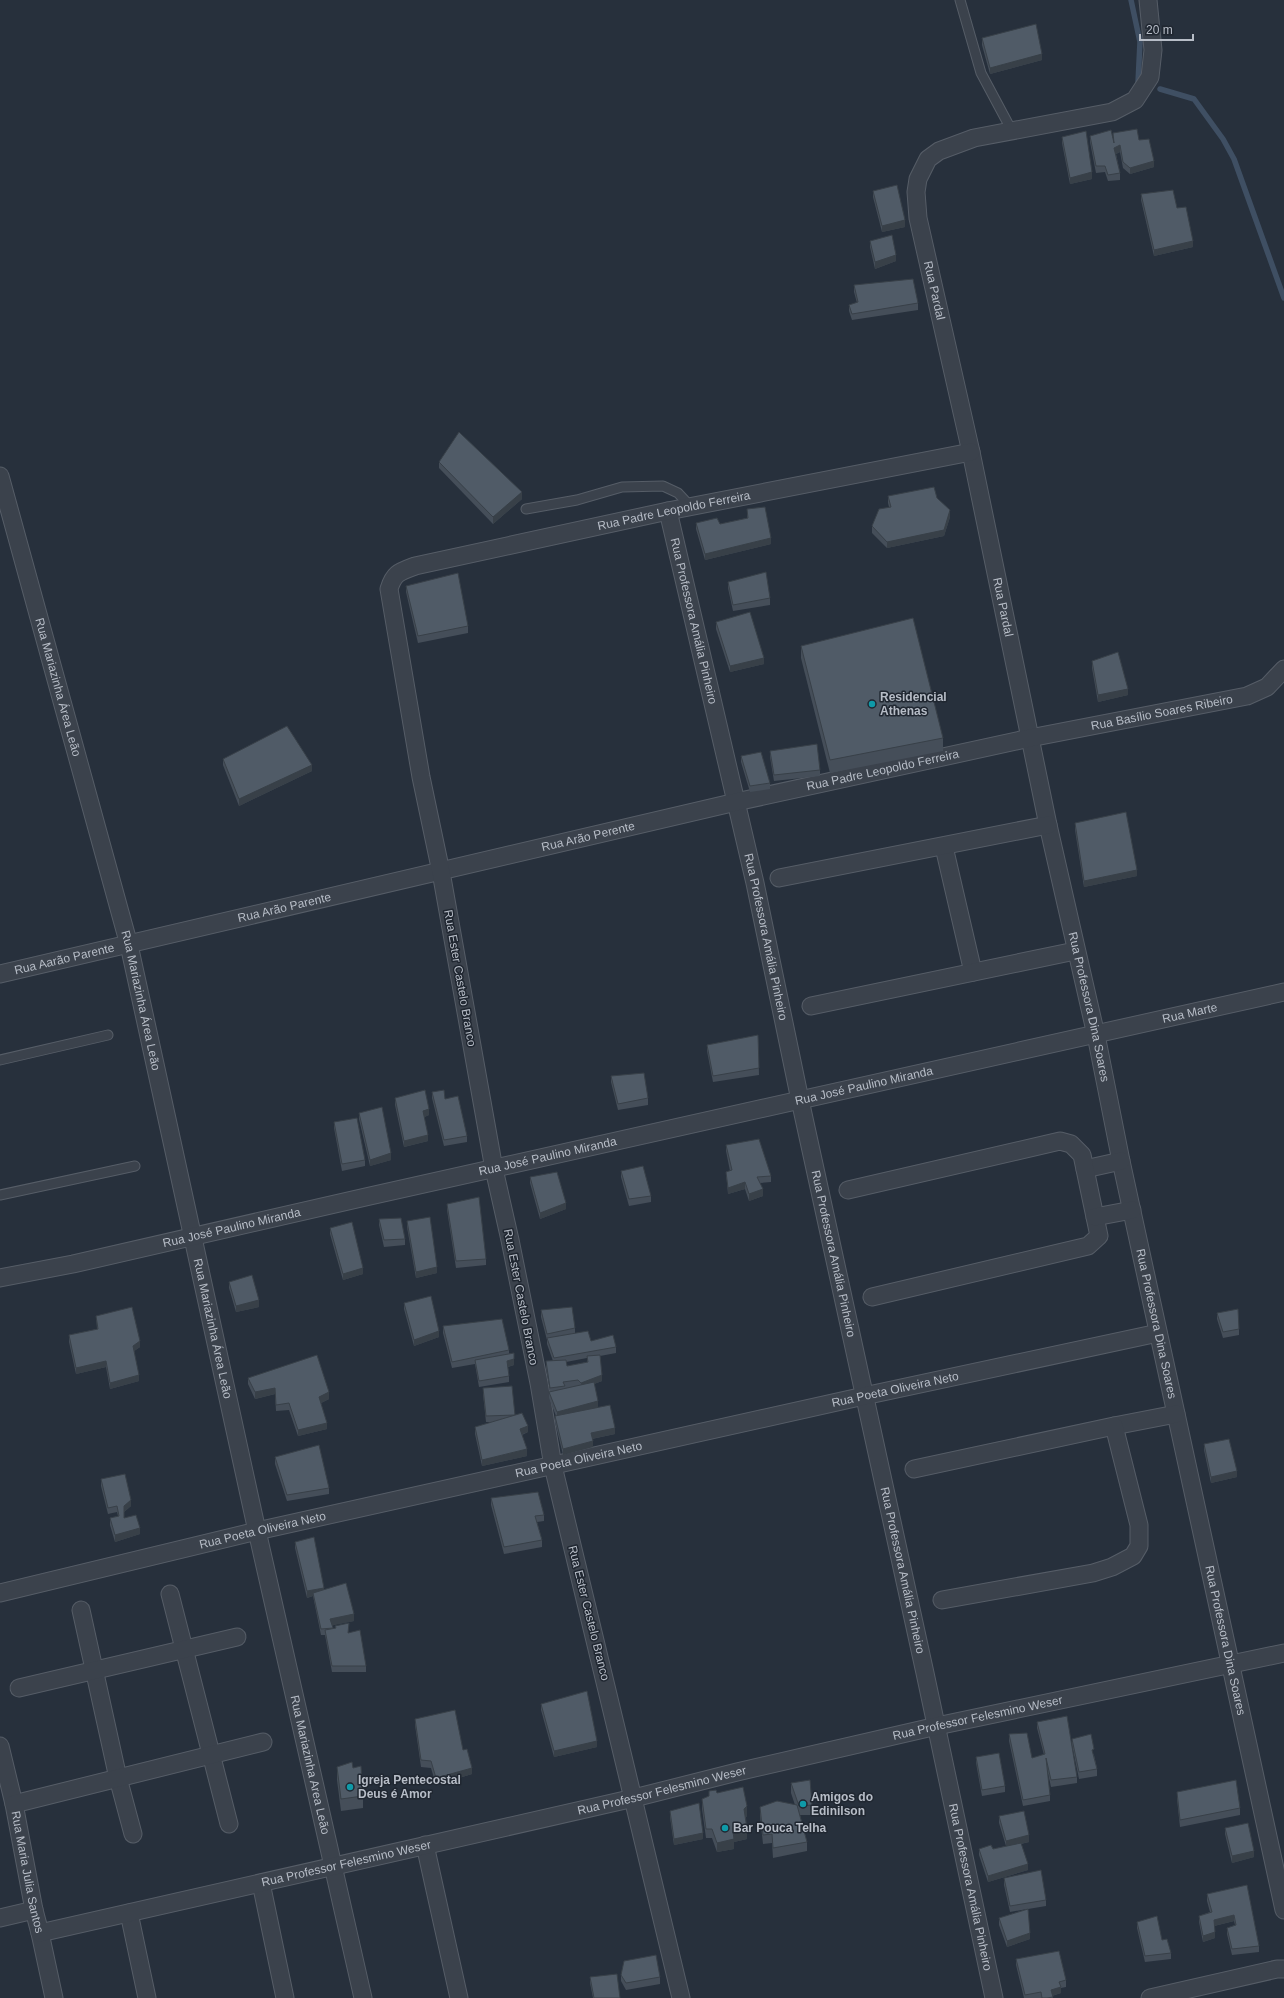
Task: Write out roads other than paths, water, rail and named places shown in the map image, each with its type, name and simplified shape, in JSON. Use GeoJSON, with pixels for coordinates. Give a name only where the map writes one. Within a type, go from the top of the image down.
{"type":"FeatureCollection","features":[{"type":"Feature","properties":{"kind":"street","name":"Rua Pardal"},"geometry":{"type":"LineString","coordinates":[[1030,738],[971,452],[922,239],[918,218],[916,192],[918,179],[922,168],[928,159],[939,151],[974,138],[1112,112],[1135,100],[1150,77],[1153,50],[1148,0]]}},
{"type":"Feature","properties":{"kind":"street","name":"Rua Padre Leopoldo Ferreira"},"geometry":{"type":"LineString","coordinates":[[389,589],[392,580],[398,572],[415,566],[668,511],[971,452]]}},
{"type":"Feature","properties":{"kind":"street","name":"Rua Mariazinha Área Leão"},"geometry":{"type":"LineString","coordinates":[[0,476],[129,945],[257,1531]]}},
{"type":"Feature","properties":{"kind":"street","name":"Rua Professora Amália Pinheiro"},"geometry":{"type":"LineString","coordinates":[[668,511],[783,1009],[800,1100],[937,1726],[994,1998]]}},
{"type":"Feature","properties":{"kind":"street","name":"Rua Ester Castelo Branco"},"geometry":{"type":"LineString","coordinates":[[389,589],[421,777],[441,872],[494,1169],[530,1338],[552,1466],[634,1798],[681,1998]]}},
{"type":"Feature","properties":{"kind":"street","name":"Rua Basílio Soares Ribeiro"},"geometry":{"type":"LineString","coordinates":[[1030,738],[1247,696],[1267,687],[1284,669]]}},
{"type":"Feature","properties":{"kind":"street","name":"Rua Padre Leopoldo Ferreira"},"geometry":{"type":"LineString","coordinates":[[736,802],[1030,738]]}},
{"type":"Feature","properties":{"kind":"street","name":"Rua Professora Dina Soares"},"geometry":{"type":"LineString","coordinates":[[1030,738],[1075,951],[1096,1035],[1121,1161],[1229,1664],[1284,1910]]}},
{"type":"Feature","properties":{"kind":"street","name":"Rua Arão Perente"},"geometry":{"type":"LineString","coordinates":[[441,872],[736,802]]}},
{"type":"Feature","properties":{"kind":"street"},"geometry":{"type":"LineString","coordinates":[[779,878],[944,847],[1048,825]]}},
{"type":"Feature","properties":{"kind":"street"},"geometry":{"type":"LineString","coordinates":[[944,847],[973,972]]}},
{"type":"Feature","properties":{"kind":"street","name":"Rua Arão Parente"},"geometry":{"type":"LineString","coordinates":[[129,945],[441,872]]}},
{"type":"Feature","properties":{"kind":"street","name":"Rua Aarão Parente"},"geometry":{"type":"LineString","coordinates":[[0,974],[129,945]]}},
{"type":"Feature","properties":{"kind":"street"},"geometry":{"type":"LineString","coordinates":[[811,1006],[1075,951]]}},
{"type":"Feature","properties":{"kind":"street","name":"Rua Marte"},"geometry":{"type":"LineString","coordinates":[[1096,1035],[1284,992]]}},
{"type":"Feature","properties":{"kind":"street","name":"Rua José Paulino Miranda"},"geometry":{"type":"LineString","coordinates":[[0,1278],[73,1264],[800,1100],[1096,1035]]}},
{"type":"Feature","properties":{"kind":"street"},"geometry":{"type":"LineString","coordinates":[[848,1190],[1060,1141],[1071,1144],[1082,1156],[1085,1169],[1099,1236],[1088,1246],[872,1297]]}},
{"type":"Feature","properties":{"kind":"street"},"geometry":{"type":"LineString","coordinates":[[1085,1169],[1121,1161]]}},
{"type":"Feature","properties":{"kind":"street"},"geometry":{"type":"LineString","coordinates":[[1095,1217],[1132,1210]]}},
{"type":"Feature","properties":{"kind":"street","name":"Rua Poeta Oliveira Neto"},"geometry":{"type":"LineString","coordinates":[[0,1593],[257,1531],[864,1396],[1158,1333]]}},
{"type":"Feature","properties":{"kind":"street"},"geometry":{"type":"LineString","coordinates":[[914,1469],[1176,1414]]}},
{"type":"Feature","properties":{"kind":"street"},"geometry":{"type":"LineString","coordinates":[[942,1600],[1093,1573],[1112,1568],[1133,1556],[1139,1546],[1139,1525],[1114,1426]]}},
{"type":"Feature","properties":{"kind":"street","name":"Rua Mariazinha Area Leão"},"geometry":{"type":"LineString","coordinates":[[257,1531],[332,1866],[364,1998]]}},
{"type":"Feature","properties":{"kind":"street"},"geometry":{"type":"LineString","coordinates":[[170,1594],[229,1824]]}},
{"type":"Feature","properties":{"kind":"street"},"geometry":{"type":"LineString","coordinates":[[81,1610],[118,1778],[133,1834]]}},
{"type":"Feature","properties":{"kind":"street"},"geometry":{"type":"LineString","coordinates":[[19,1688],[237,1637]]}},
{"type":"Feature","properties":{"kind":"street","name":"Rua Professor Felesmino Weser"},"geometry":{"type":"LineString","coordinates":[[40,1933],[634,1798],[737,1772],[937,1726],[1284,1653]]}},
{"type":"Feature","properties":{"kind":"street"},"geometry":{"type":"LineString","coordinates":[[14,1804],[264,1742]]}},
{"type":"Feature","properties":{"kind":"street","name":"Rua Maria Julia Santos"},"geometry":{"type":"LineString","coordinates":[[0,1746],[14,1804],[34,1910],[54,1998]]}},
{"type":"Feature","properties":{"kind":"street"},"geometry":{"type":"LineString","coordinates":[[425,1845],[459,1998]]}},
{"type":"Feature","properties":{"kind":"street"},"geometry":{"type":"LineString","coordinates":[[261,1883],[285,1998]]}},
{"type":"Feature","properties":{"kind":"street"},"geometry":{"type":"LineString","coordinates":[[0,1918],[34,1910]]}},
{"type":"Feature","properties":{"kind":"street"},"geometry":{"type":"LineString","coordinates":[[129,1913],[147,1998]]}},
{"type":"Feature","properties":{"kind":"street"},"geometry":{"type":"LineString","coordinates":[[1150,1998],[1276,1969],[1284,1969]]}},
{"type":"Feature","properties":{"kind":"lane"},"geometry":{"type":"LineString","coordinates":[[960,0],[981,73],[1012,131]]}},
{"type":"Feature","properties":{"kind":"lane"},"geometry":{"type":"LineString","coordinates":[[526,509],[577,500],[622,487],[663,486],[678,493],[691,507]]}},
{"type":"Feature","properties":{"kind":"lane"},"geometry":{"type":"LineString","coordinates":[[0,1060],[108,1035]]}},
{"type":"Feature","properties":{"kind":"lane"},"geometry":{"type":"LineString","coordinates":[[0,1195],[135,1166]]}},
{"type":"Feature","properties":{"kind":"waterway"},"geometry":{"type":"LineString","coordinates":[[1131,0],[1140,42],[1138,83]]}},
{"type":"Feature","properties":{"kind":"waterway"},"geometry":{"type":"LineString","coordinates":[[1160,89],[1194,99],[1223,139],[1234,159],[1284,298]]}},
{"type":"Feature","properties":{"kind":"place","name":"Residencial Athenas"},"geometry":{"type":"Point","coordinates":[872,704]}},
{"type":"Feature","properties":{"kind":"place","name":"Igreja Pentecostal Deus é Amor"},"geometry":{"type":"Point","coordinates":[350,1787]}},
{"type":"Feature","properties":{"kind":"place","name":"Amigos do Edinilson"},"geometry":{"type":"Point","coordinates":[803,1804]}},
{"type":"Feature","properties":{"kind":"place","name":"Bar Pouca Telha"},"geometry":{"type":"Point","coordinates":[725,1828]}}]}
